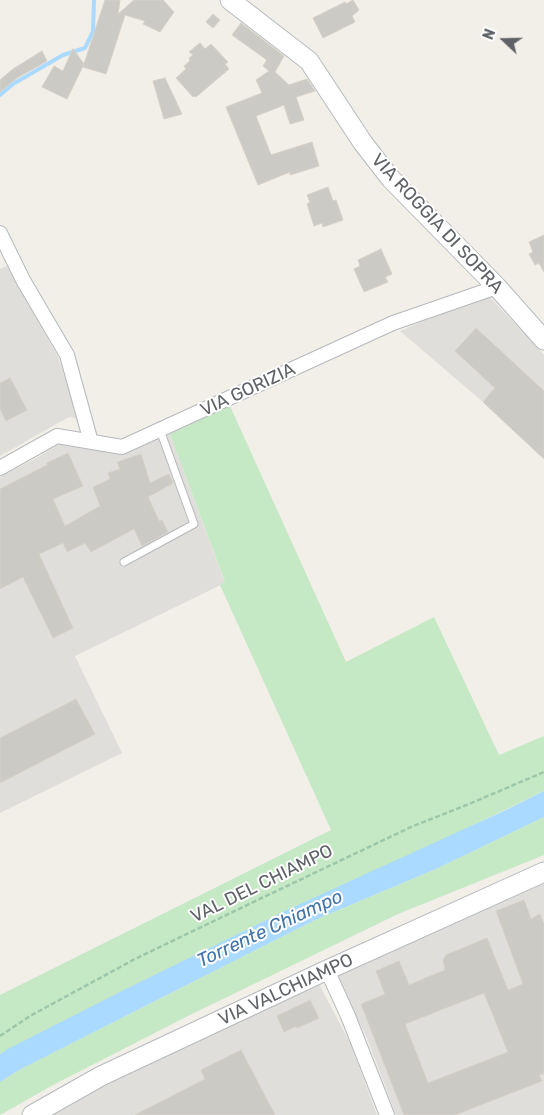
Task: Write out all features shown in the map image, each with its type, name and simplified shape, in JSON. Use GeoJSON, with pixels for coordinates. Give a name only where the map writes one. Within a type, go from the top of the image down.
{"type":"FeatureCollection","features":[{"type":"Feature","properties":{"kind":"main road","name":"VIA ROGGIA DI SOPRA"},"geometry":{"type":"LineString","coordinates":[[230,0],[309,61],[363,143],[391,179],[497,287],[544,340]]}},
{"type":"Feature","properties":{"kind":"main road","name":"VIA VALCHIAMPO"},"geometry":{"type":"LineString","coordinates":[[32,1115],[101,1076],[327,970],[544,872]]}},
{"type":"Feature","properties":{"kind":"street"},"geometry":{"type":"LineString","coordinates":[[0,233],[23,280],[67,355],[91,442]]}},
{"type":"Feature","properties":{"kind":"street","name":"VIA GORIZIA"},"geometry":{"type":"LineString","coordinates":[[0,468],[57,436],[122,448],[393,323],[497,287]]}},
{"type":"Feature","properties":{"kind":"street"},"geometry":{"type":"LineString","coordinates":[[327,970],[348,1016],[387,1115]]}},
{"type":"Feature","properties":{"kind":"lane"},"geometry":{"type":"LineString","coordinates":[[124,562],[194,524],[160,430]]}},
{"type":"Feature","properties":{"kind":"path","name":"VAL DEL CHIAMPO"},"geometry":{"type":"LineString","coordinates":[[0,1036],[30,1016],[127,964],[228,914],[411,826],[544,772]]}},
{"type":"Feature","properties":{"kind":"shaded area"},"geometry":{"type":"Polygon","coordinates":[[[7,266],[58,357],[80,420],[71,417],[67,418],[0,456],[0,269],[7,266]]]}},
{"type":"Feature","properties":{"kind":"shaded area"},"geometry":{"type":"Polygon","coordinates":[[[487,294],[544,355],[544,459],[483,402],[400,331],[487,294]]]}},
{"type":"Feature","properties":{"kind":"shaded area"},"geometry":{"type":"Polygon","coordinates":[[[170,434],[225,583],[75,656],[122,753],[0,813],[0,477],[35,459],[72,436],[136,446],[170,434]]]}},
{"type":"Feature","properties":{"kind":"shaded area"},"geometry":{"type":"Polygon","coordinates":[[[544,878],[544,1115],[396,1115],[367,1038],[333,970],[544,878]]]}},
{"type":"Feature","properties":{"kind":"shaded area"},"geometry":{"type":"Polygon","coordinates":[[[316,978],[351,1045],[377,1115],[45,1115],[316,978]]]}},
{"type":"Feature","properties":{"kind":"green space"},"geometry":{"type":"Polygon","coordinates":[[[230,406],[346,662],[434,617],[499,755],[544,736],[544,791],[0,1054],[0,995],[331,830],[220,585],[225,582],[170,434],[230,406]]]}},
{"type":"Feature","properties":{"kind":"green space"},"geometry":{"type":"Polygon","coordinates":[[[544,817],[544,855],[398,914],[188,1016],[53,1085],[0,1115],[0,1082],[19,1070],[315,920],[438,868],[544,817]]]}},
{"type":"Feature","properties":{"kind":"water","name":"Torrente Chiampo"},"geometry":{"type":"Polygon","coordinates":[[[544,791],[544,817],[438,868],[315,920],[19,1070],[0,1082],[0,1054],[8,1049],[287,910],[544,791]]]}},
{"type":"Feature","properties":{"kind":"building"},"geometry":{"type":"Polygon","coordinates":[[[105,0],[120,0],[118,14],[134,0],[163,0],[174,12],[160,32],[143,24],[145,21],[125,15],[106,74],[83,67],[105,0]]]}},
{"type":"Feature","properties":{"kind":"building"},"geometry":{"type":"Polygon","coordinates":[[[353,0],[359,10],[352,16],[355,22],[323,38],[313,18],[353,0]]]}},
{"type":"Feature","properties":{"kind":"building"},"geometry":{"type":"Polygon","coordinates":[[[213,14],[220,20],[213,28],[206,22],[213,14]]]}},
{"type":"Feature","properties":{"kind":"building"},"geometry":{"type":"Polygon","coordinates":[[[241,23],[284,56],[275,72],[289,85],[307,79],[315,91],[296,97],[304,120],[290,124],[284,105],[256,116],[271,155],[312,142],[319,166],[290,175],[290,172],[258,185],[226,107],[262,93],[256,80],[269,71],[263,66],[267,60],[232,35],[241,23]]]}},
{"type":"Feature","properties":{"kind":"building"},"geometry":{"type":"Polygon","coordinates":[[[200,43],[205,49],[211,44],[228,62],[225,64],[229,69],[196,97],[193,97],[176,78],[186,69],[184,66],[193,55],[189,52],[200,43]]]}},
{"type":"Feature","properties":{"kind":"building"},"geometry":{"type":"Polygon","coordinates":[[[73,49],[84,64],[67,99],[42,87],[54,66],[63,71],[73,49]]]}},
{"type":"Feature","properties":{"kind":"building"},"geometry":{"type":"Polygon","coordinates":[[[42,51],[47,61],[17,78],[0,92],[0,80],[13,69],[42,51]]]}},
{"type":"Feature","properties":{"kind":"building"},"geometry":{"type":"Polygon","coordinates":[[[165,78],[182,114],[164,119],[153,81],[165,78]]]}},
{"type":"Feature","properties":{"kind":"building"},"geometry":{"type":"Polygon","coordinates":[[[328,187],[333,201],[336,200],[343,220],[323,227],[322,223],[314,226],[307,204],[310,202],[307,195],[328,187]]]}},
{"type":"Feature","properties":{"kind":"building"},"geometry":{"type":"Polygon","coordinates":[[[544,235],[544,272],[539,263],[535,265],[529,254],[533,252],[529,242],[544,235]]]}},
{"type":"Feature","properties":{"kind":"building"},"geometry":{"type":"Polygon","coordinates":[[[381,249],[392,274],[385,277],[388,282],[364,292],[354,269],[360,266],[358,260],[381,249]]]}},
{"type":"Feature","properties":{"kind":"building"},"geometry":{"type":"Polygon","coordinates":[[[476,328],[544,391],[544,459],[483,402],[495,388],[455,351],[476,328]]]}},
{"type":"Feature","properties":{"kind":"building"},"geometry":{"type":"Polygon","coordinates":[[[10,378],[27,410],[6,421],[0,409],[0,383],[10,378]]]}},
{"type":"Feature","properties":{"kind":"building"},"geometry":{"type":"Polygon","coordinates":[[[68,453],[83,486],[53,499],[65,526],[100,506],[93,487],[110,479],[108,473],[120,469],[117,462],[141,454],[150,483],[169,474],[173,483],[148,497],[159,521],[162,520],[168,532],[144,545],[142,546],[134,529],[91,552],[85,543],[67,552],[63,543],[39,554],[73,628],[53,638],[23,577],[0,589],[0,489],[68,453]]]}},
{"type":"Feature","properties":{"kind":"building"},"geometry":{"type":"Polygon","coordinates":[[[76,699],[95,734],[0,783],[0,738],[76,699]]]}},
{"type":"Feature","properties":{"kind":"building"},"geometry":{"type":"Polygon","coordinates":[[[524,900],[531,919],[540,914],[544,924],[544,1074],[539,1075],[542,1081],[455,1115],[404,1115],[361,1004],[385,994],[376,971],[399,961],[409,985],[445,970],[443,960],[446,955],[487,938],[508,990],[523,984],[496,911],[524,900]],[[484,993],[405,1024],[428,1083],[508,1052],[484,993]]]}},
{"type":"Feature","properties":{"kind":"building"},"geometry":{"type":"Polygon","coordinates":[[[310,1000],[319,1018],[284,1032],[277,1016],[310,1000]]]}},
{"type":"Feature","properties":{"kind":"building"},"geometry":{"type":"Polygon","coordinates":[[[241,1050],[275,1115],[135,1115],[205,1079],[201,1070],[241,1050]]]}},
{"type":"Feature","properties":{"kind":"waterway"},"geometry":{"type":"LineString","coordinates":[[0,95],[13,84],[63,55],[85,48],[93,31],[94,0]]}}]}
